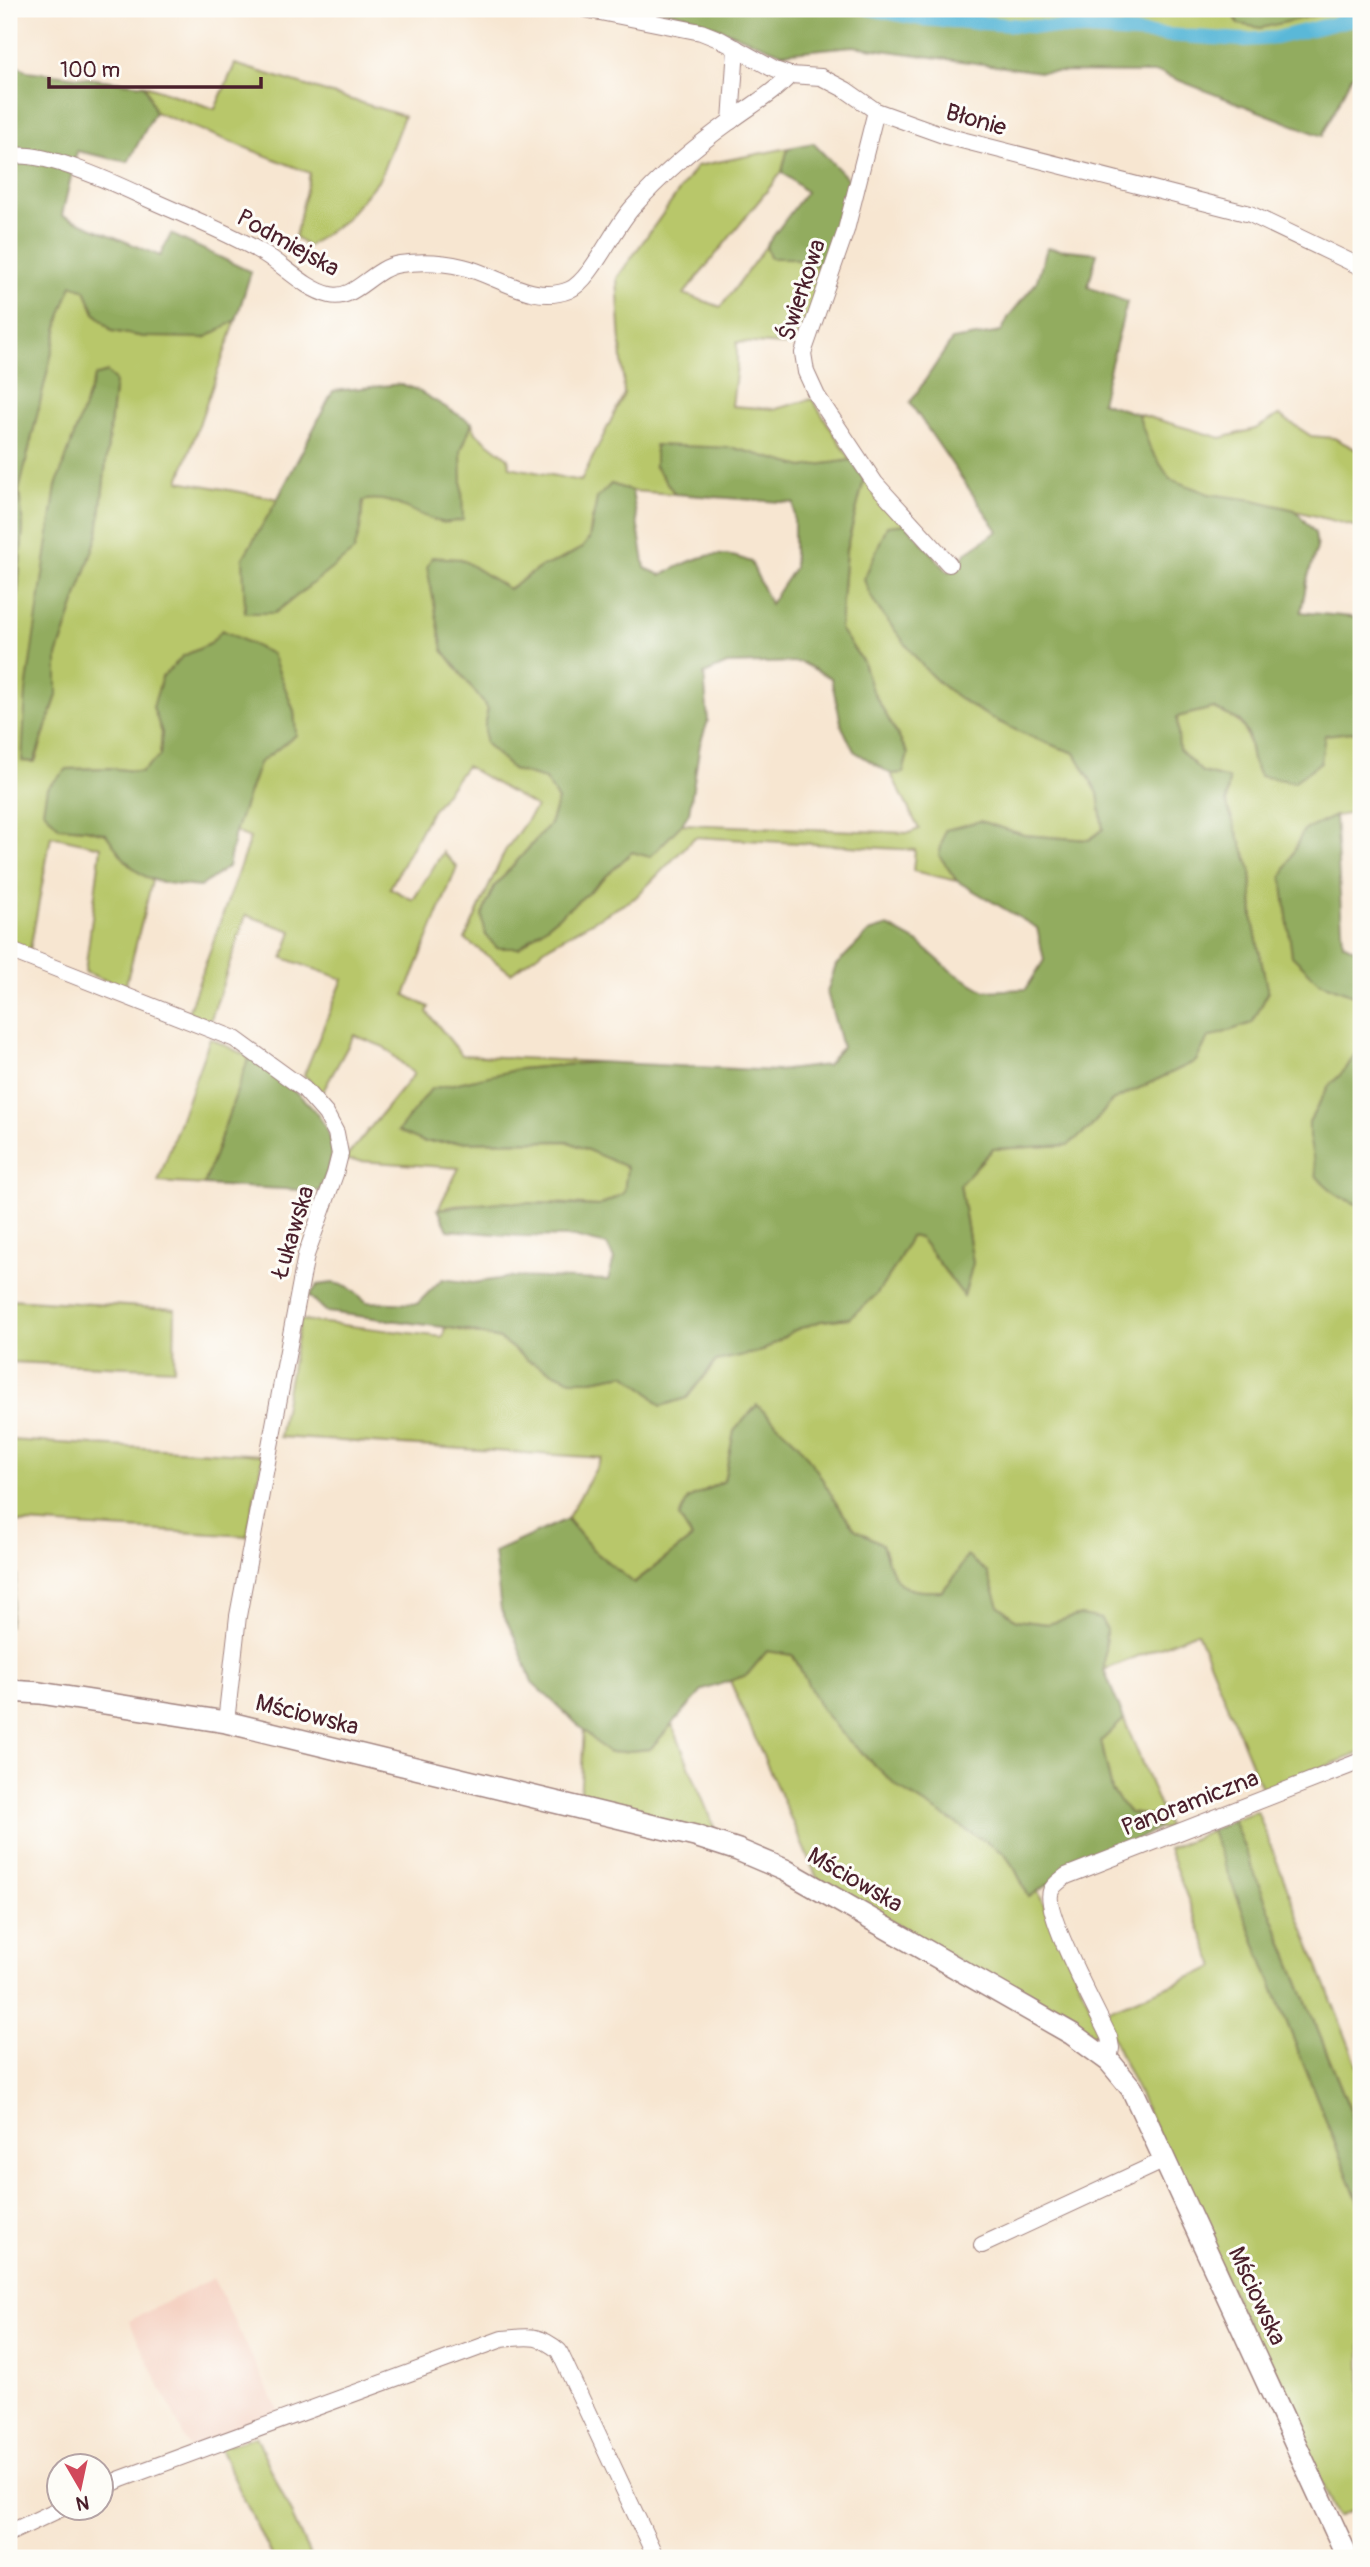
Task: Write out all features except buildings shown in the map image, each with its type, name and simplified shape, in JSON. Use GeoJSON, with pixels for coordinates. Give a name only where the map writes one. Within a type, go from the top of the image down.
{"type":"FeatureCollection","features":[{"type":"Feature","properties":{"kind":"street","name":"Błonie"},"geometry":{"type":"LineString","coordinates":[[584,9],[701,32],[736,48],[760,64],[790,75],[821,77],[876,111],[946,136],[1250,214],[1361,267]]}},
{"type":"Feature","properties":{"kind":"street"},"geometry":{"type":"LineString","coordinates":[[731,121],[736,48]]}},
{"type":"Feature","properties":{"kind":"street","name":"Podmiejska"},"geometry":{"type":"LineString","coordinates":[[9,157],[29,154],[113,183],[246,243],[315,289],[332,296],[352,292],[384,269],[400,264],[428,263],[463,267],[528,291],[559,293],[573,289],[587,275],[616,229],[644,195],[790,75]]}},
{"type":"Feature","properties":{"kind":"street","name":"Świerkowa"},"geometry":{"type":"LineString","coordinates":[[876,111],[846,230],[803,353],[804,362],[817,396],[876,483],[949,564]]}},
{"type":"Feature","properties":{"kind":"street","name":"Łukawska"},"geometry":{"type":"LineString","coordinates":[[9,950],[235,1039],[304,1089],[326,1114],[336,1133],[340,1154],[306,1255],[238,1616],[226,1723]]}},
{"type":"Feature","properties":{"kind":"street","name":"Mściowska"},"geometry":{"type":"LineString","coordinates":[[9,1691],[53,1694],[226,1723],[695,1836],[785,1870],[1072,2034],[1109,2061],[1132,2090],[1348,2558]]}},
{"type":"Feature","properties":{"kind":"street","name":"Panoramiczna"},"geometry":{"type":"LineString","coordinates":[[1109,2061],[1109,2037],[1056,1925],[1049,1903],[1050,1892],[1066,1876],[1361,1761]]}},
{"type":"Feature","properties":{"kind":"street"},"geometry":{"type":"LineString","coordinates":[[982,2245],[1165,2160]]}},
{"type":"Feature","properties":{"kind":"street"},"geometry":{"type":"LineString","coordinates":[[116,2482],[502,2339],[546,2339],[559,2351],[656,2558]]}},
{"type":"Feature","properties":{"kind":"street"},"geometry":{"type":"LineString","coordinates":[[9,2533],[46,2516]]}},
{"type":"Feature","properties":{"kind":"shaded area"},"geometry":{"type":"Polygon","coordinates":[[[213,2278],[281,2416],[190,2449],[129,2321],[213,2278]]]}},
{"type":"Feature","properties":{"kind":"green space"},"geometry":{"type":"Polygon","coordinates":[[[654,9],[856,9],[922,23],[1243,44],[1278,42],[1361,20],[1361,68],[1351,77],[1322,136],[1160,73],[1040,72],[853,46],[782,53],[685,15],[654,9]]]}},
{"type":"Feature","properties":{"kind":"green space"},"geometry":{"type":"Polygon","coordinates":[[[856,9],[1233,9],[1238,24],[1341,9],[1361,9],[1361,20],[1278,42],[1243,44],[922,23],[856,9]]]}},
{"type":"Feature","properties":{"kind":"green space"},"geometry":{"type":"Polygon","coordinates":[[[1233,9],[1341,9],[1261,28],[1238,24],[1233,9]]]}},
{"type":"Feature","properties":{"kind":"green space"},"geometry":{"type":"Polygon","coordinates":[[[9,60],[27,71],[145,85],[155,112],[128,162],[77,151],[62,215],[160,256],[171,234],[251,272],[236,320],[205,338],[144,337],[112,331],[95,313],[85,290],[72,285],[61,314],[19,491],[23,527],[15,628],[9,659],[9,60]]]}},
{"type":"Feature","properties":{"kind":"green space"},"geometry":{"type":"Polygon","coordinates":[[[235,64],[404,116],[380,178],[344,221],[308,246],[295,237],[310,173],[155,112],[145,85],[215,109],[235,64]]]}},
{"type":"Feature","properties":{"kind":"green space"},"geometry":{"type":"Polygon","coordinates":[[[813,143],[853,184],[828,269],[790,258],[770,258],[766,246],[806,192],[782,172],[788,148],[813,143]]]}},
{"type":"Feature","properties":{"kind":"green space"},"geometry":{"type":"Polygon","coordinates":[[[788,148],[782,172],[684,294],[721,307],[766,246],[771,258],[790,258],[828,269],[801,346],[737,342],[732,406],[776,409],[812,399],[851,460],[803,467],[734,448],[655,467],[675,494],[632,491],[611,484],[592,518],[589,539],[582,548],[541,567],[508,589],[461,559],[443,650],[488,709],[485,721],[513,770],[545,779],[558,800],[550,824],[494,887],[519,948],[588,893],[632,852],[650,857],[682,824],[909,833],[919,829],[891,774],[903,773],[908,754],[871,688],[863,662],[840,629],[846,550],[864,480],[906,524],[931,675],[964,700],[999,721],[1036,739],[1075,753],[1098,793],[1103,830],[1090,840],[1024,835],[980,821],[939,855],[957,881],[913,871],[915,850],[695,837],[635,898],[550,945],[511,973],[465,939],[505,851],[536,807],[466,766],[429,815],[390,888],[413,900],[443,852],[457,867],[405,995],[429,1007],[427,1012],[462,1055],[597,1062],[520,1069],[424,1142],[567,1141],[628,1167],[624,1193],[599,1206],[555,1203],[466,1204],[438,1209],[459,1168],[344,1160],[414,1074],[384,1047],[354,1035],[322,1093],[304,1075],[343,979],[283,958],[292,931],[246,915],[210,1022],[188,1013],[250,838],[235,832],[259,763],[296,735],[294,711],[272,655],[222,630],[210,644],[183,656],[153,707],[162,733],[160,756],[141,772],[110,768],[67,769],[59,827],[106,834],[126,860],[152,881],[125,988],[85,972],[101,847],[51,836],[30,950],[9,942],[9,659],[15,628],[23,527],[19,491],[61,314],[72,284],[85,290],[95,313],[112,331],[144,337],[205,337],[236,320],[179,481],[279,499],[243,558],[360,530],[363,501],[377,497],[462,520],[461,451],[472,423],[476,433],[508,458],[510,467],[581,481],[624,394],[617,278],[697,166],[788,148]],[[107,372],[22,761],[35,762],[57,695],[57,656],[98,534],[115,382],[107,372]]]}},
{"type":"Feature","properties":{"kind":"green space"},"geometry":{"type":"Polygon","coordinates":[[[1047,248],[1097,253],[1088,287],[1127,302],[1101,402],[1138,414],[1150,448],[1170,479],[1209,494],[1254,500],[1295,510],[1315,533],[1317,548],[1301,612],[1361,618],[1361,731],[1325,735],[1321,762],[1294,782],[1260,776],[1252,760],[1248,735],[1240,721],[1213,708],[1177,717],[1179,749],[1202,772],[1229,779],[1226,803],[1251,870],[1253,921],[1268,993],[1252,1023],[1208,1038],[1196,1061],[1112,1101],[1090,1128],[1068,1145],[993,1149],[960,1184],[973,1263],[964,1296],[920,1238],[910,1236],[897,1264],[876,1295],[849,1318],[821,1321],[795,1330],[762,1351],[716,1361],[687,1398],[661,1406],[625,1374],[592,1380],[570,1380],[529,1361],[500,1339],[466,1330],[327,1312],[309,1296],[318,1285],[333,1283],[347,1286],[367,1302],[417,1304],[442,1279],[473,1283],[511,1277],[608,1280],[614,1259],[607,1245],[574,1237],[448,1230],[438,1209],[498,1202],[599,1206],[624,1193],[627,1167],[567,1141],[424,1142],[398,1131],[431,1089],[520,1069],[597,1062],[777,1071],[827,1065],[842,1047],[827,992],[836,965],[869,932],[888,926],[919,943],[951,971],[985,991],[1026,989],[1044,960],[1037,928],[957,881],[939,855],[945,830],[980,821],[1024,835],[1089,840],[1103,829],[1098,793],[1075,753],[999,722],[963,701],[932,676],[878,608],[864,579],[887,526],[906,524],[948,572],[967,552],[998,531],[910,403],[952,340],[1001,332],[1009,316],[1036,283],[1047,248]]]}},
{"type":"Feature","properties":{"kind":"green space"},"geometry":{"type":"Polygon","coordinates":[[[107,372],[115,381],[98,534],[57,656],[57,695],[34,762],[22,761],[26,691],[56,486],[95,376],[107,372]]]}},
{"type":"Feature","properties":{"kind":"green space"},"geometry":{"type":"Polygon","coordinates":[[[401,384],[415,389],[472,423],[461,451],[463,520],[443,523],[384,500],[363,501],[360,530],[354,551],[275,613],[245,613],[243,558],[276,502],[333,391],[401,384]]]}},
{"type":"Feature","properties":{"kind":"green space"},"geometry":{"type":"Polygon","coordinates":[[[1138,414],[1221,438],[1255,429],[1279,415],[1311,436],[1334,438],[1357,450],[1361,464],[1361,528],[1258,501],[1206,498],[1093,445],[1139,417],[1138,414]]]}},
{"type":"Feature","properties":{"kind":"green space"},"geometry":{"type":"Polygon","coordinates":[[[655,445],[734,448],[803,467],[851,460],[864,480],[846,550],[840,629],[863,662],[871,688],[908,754],[903,773],[891,774],[854,751],[842,727],[831,678],[801,662],[727,664],[704,674],[708,721],[700,744],[689,813],[682,824],[650,857],[632,852],[588,893],[519,948],[497,948],[485,934],[482,915],[494,887],[550,824],[558,800],[545,779],[513,770],[485,743],[488,709],[443,650],[427,567],[432,557],[461,559],[509,589],[541,567],[582,548],[589,539],[597,498],[611,484],[632,491],[645,568],[661,575],[705,557],[738,557],[751,562],[770,604],[794,568],[794,503],[675,494],[655,466],[655,445]]]}},
{"type":"Feature","properties":{"kind":"green space"},"geometry":{"type":"Polygon","coordinates":[[[222,630],[272,654],[294,711],[296,735],[259,763],[235,832],[228,867],[200,887],[167,883],[144,876],[135,870],[106,834],[59,827],[43,810],[47,788],[67,769],[110,768],[141,772],[160,756],[162,733],[153,707],[162,677],[183,656],[210,644],[222,630]]]}},
{"type":"Feature","properties":{"kind":"green space"},"geometry":{"type":"Polygon","coordinates":[[[1213,708],[1242,726],[1252,760],[1325,734],[1361,731],[1361,812],[1335,816],[1319,982],[1361,998],[1361,1044],[1346,1069],[1328,1087],[1309,1122],[1338,1196],[1361,1206],[1361,1753],[1262,1790],[1197,1632],[1104,1670],[1106,1630],[1081,1615],[1047,1624],[1016,1620],[999,1606],[987,1572],[966,1557],[956,1575],[942,1591],[907,1588],[895,1577],[882,1544],[855,1529],[798,1444],[730,1458],[724,1481],[688,1499],[679,1517],[692,1538],[633,1583],[594,1551],[567,1519],[602,1458],[279,1437],[300,1320],[443,1337],[445,1327],[500,1339],[529,1361],[592,1380],[625,1374],[662,1406],[703,1379],[716,1361],[762,1351],[795,1330],[821,1321],[849,1318],[876,1295],[897,1264],[910,1236],[920,1238],[964,1296],[973,1262],[960,1184],[993,1149],[1068,1145],[1090,1128],[1112,1101],[1196,1061],[1208,1038],[1252,1023],[1268,993],[1253,921],[1251,870],[1226,803],[1229,779],[1202,772],[1178,749],[1177,717],[1213,708]]]}},
{"type":"Feature","properties":{"kind":"green space"},"geometry":{"type":"Polygon","coordinates":[[[1335,816],[1343,943],[1361,952],[1361,998],[1319,982],[1292,956],[1282,877],[1303,831],[1335,816]]]}},
{"type":"Feature","properties":{"kind":"green space"},"geometry":{"type":"Polygon","coordinates":[[[210,1038],[249,1057],[204,1185],[158,1182],[210,1038]]]}},
{"type":"Feature","properties":{"kind":"green space"},"geometry":{"type":"Polygon","coordinates":[[[1361,1044],[1361,1206],[1338,1196],[1317,1177],[1309,1137],[1309,1122],[1328,1087],[1346,1069],[1361,1044]]]}},
{"type":"Feature","properties":{"kind":"green space"},"geometry":{"type":"Polygon","coordinates":[[[249,1057],[300,1096],[321,1120],[328,1134],[332,1154],[320,1191],[204,1185],[249,1057]]]}},
{"type":"Feature","properties":{"kind":"green space"},"geometry":{"type":"Polygon","coordinates":[[[9,1299],[175,1309],[174,1369],[9,1362],[9,1299]]]}},
{"type":"Feature","properties":{"kind":"green space"},"geometry":{"type":"Polygon","coordinates":[[[757,1405],[798,1444],[855,1529],[882,1544],[895,1577],[907,1588],[942,1591],[967,1556],[987,1572],[999,1606],[1016,1620],[1047,1624],[1081,1615],[1101,1619],[1106,1630],[1104,1670],[1124,1719],[1101,1741],[1112,1791],[1129,1813],[1152,1816],[1158,1828],[1060,1878],[1029,1897],[1004,1853],[899,1788],[839,1731],[818,1704],[793,1655],[767,1651],[747,1675],[703,1690],[650,1749],[608,1753],[532,1682],[501,1610],[494,1552],[567,1519],[594,1551],[634,1583],[692,1538],[679,1517],[688,1499],[724,1481],[734,1431],[757,1405]]]}},
{"type":"Feature","properties":{"kind":"green space"},"geometry":{"type":"Polygon","coordinates":[[[9,1440],[263,1455],[247,1536],[9,1522],[9,1440]]]}},
{"type":"Feature","properties":{"kind":"green space"},"geometry":{"type":"Polygon","coordinates":[[[9,1574],[17,1575],[9,1627],[9,1574]]]}},
{"type":"Feature","properties":{"kind":"green space"},"geometry":{"type":"Polygon","coordinates":[[[767,1651],[792,1655],[839,1731],[899,1788],[1004,1853],[1029,1897],[1038,1891],[1098,2023],[1100,2033],[1097,2041],[817,1878],[730,1681],[747,1675],[767,1651]]]}},
{"type":"Feature","properties":{"kind":"green space"},"geometry":{"type":"Polygon","coordinates":[[[1124,1719],[1169,1829],[1158,1828],[1152,1816],[1129,1813],[1112,1791],[1101,1741],[1124,1719]]]}},
{"type":"Feature","properties":{"kind":"green space"},"geometry":{"type":"Polygon","coordinates":[[[672,1724],[718,1837],[580,1801],[584,1728],[609,1753],[650,1749],[672,1724]]]}},
{"type":"Feature","properties":{"kind":"green space"},"geometry":{"type":"Polygon","coordinates":[[[1257,1811],[1361,2075],[1361,2137],[1233,1820],[1257,1811]]]}},
{"type":"Feature","properties":{"kind":"green space"},"geometry":{"type":"Polygon","coordinates":[[[1233,1820],[1361,2138],[1361,2209],[1211,1831],[1233,1820]]]}},
{"type":"Feature","properties":{"kind":"green space"},"geometry":{"type":"Polygon","coordinates":[[[1211,1831],[1361,2209],[1361,2507],[1337,2517],[1101,2013],[1215,1967],[1168,1849],[1211,1831]]]}},
{"type":"Feature","properties":{"kind":"green space"},"geometry":{"type":"Polygon","coordinates":[[[256,2436],[311,2558],[272,2558],[222,2453],[220,2447],[256,2436]]]}},
{"type":"Feature","properties":{"kind":"waterway"},"geometry":{"type":"LineString","coordinates":[[870,9],[920,19],[1243,40],[1276,38],[1361,17]]}}]}
